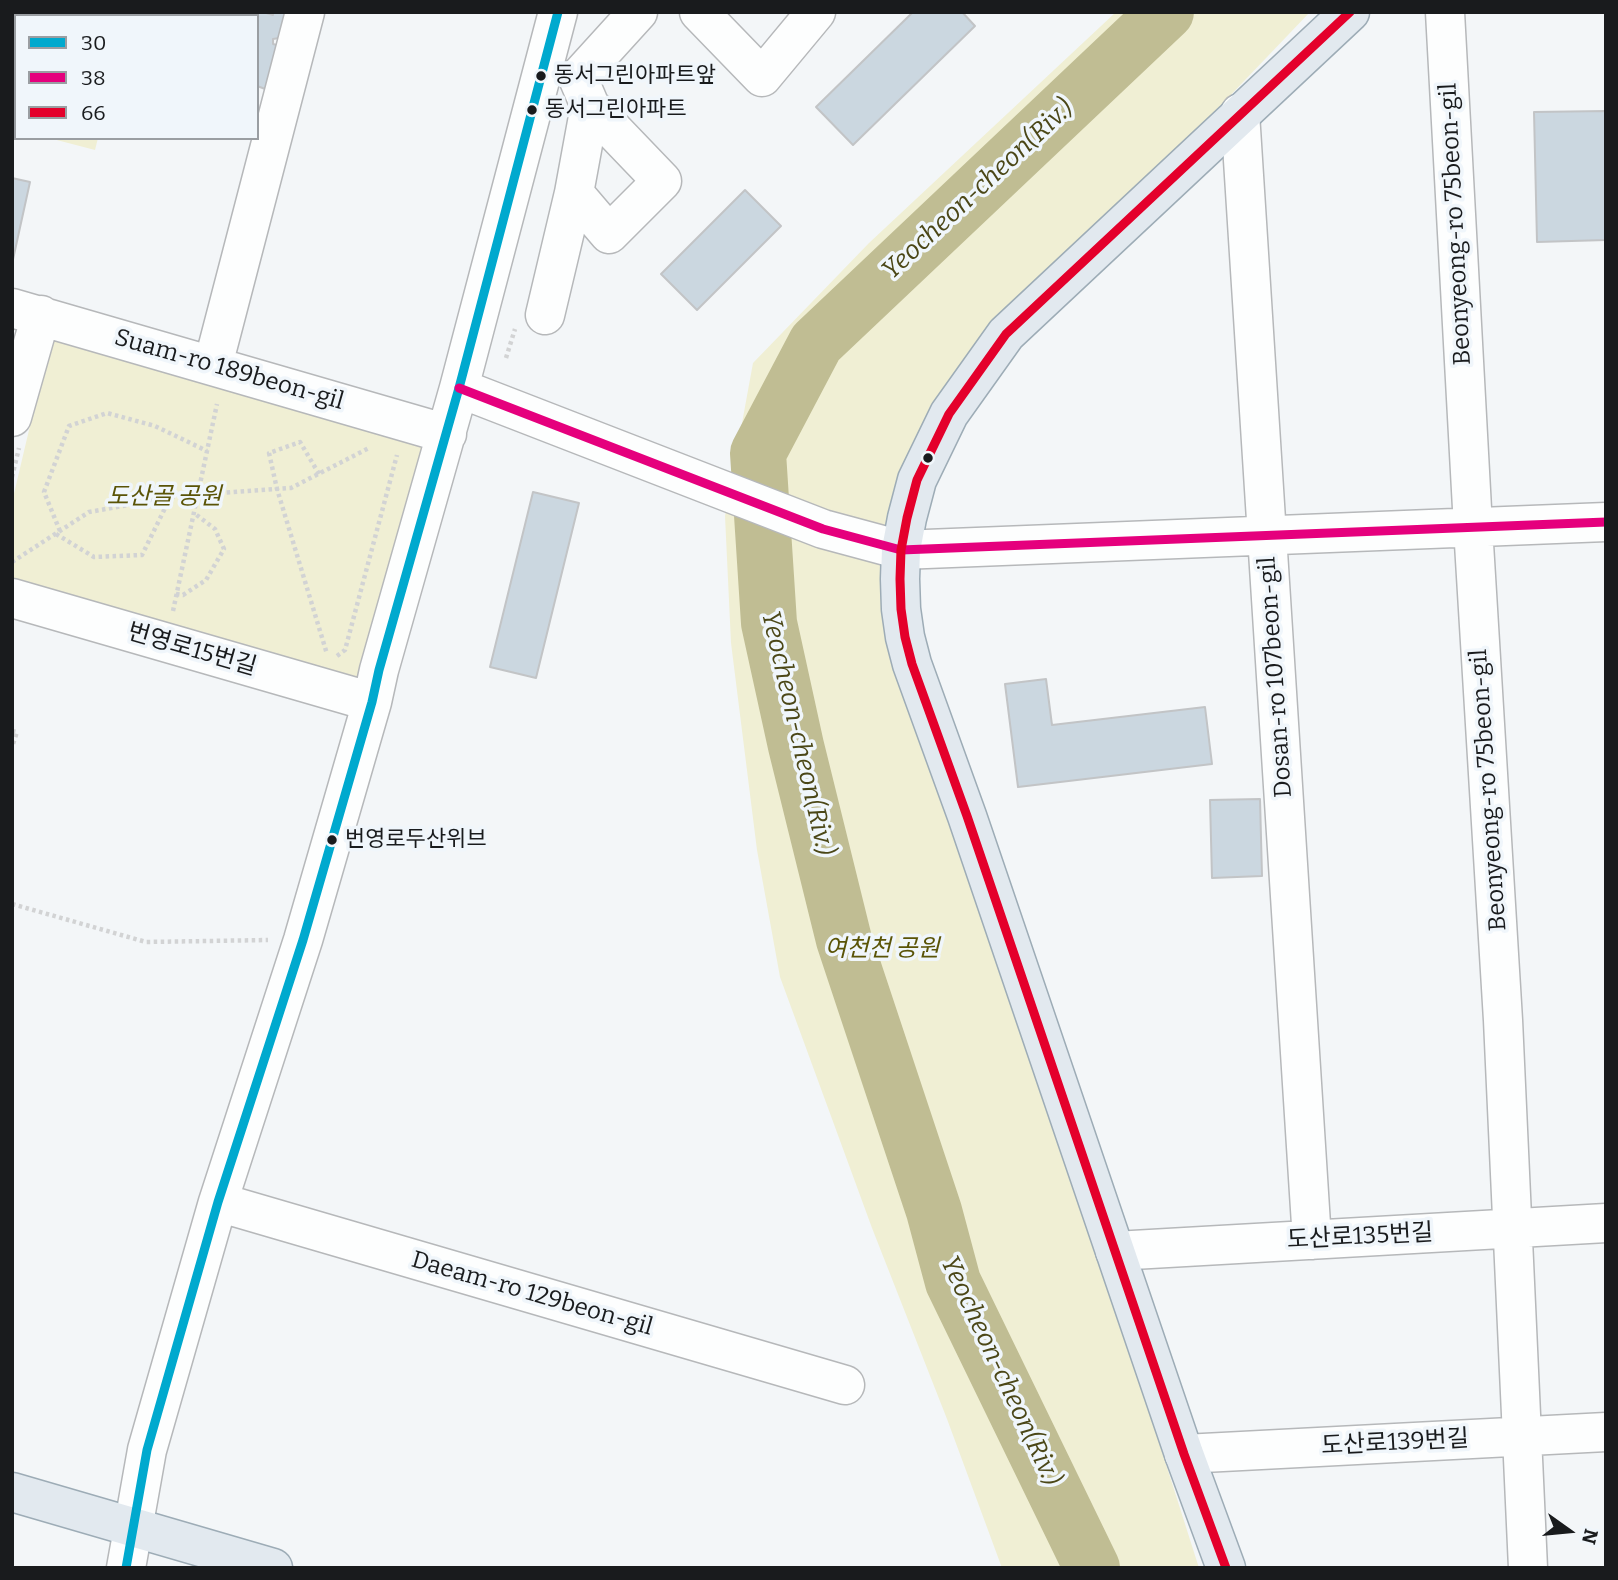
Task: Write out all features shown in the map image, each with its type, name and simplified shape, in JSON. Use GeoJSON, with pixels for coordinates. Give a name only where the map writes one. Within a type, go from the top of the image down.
{"type":"FeatureCollection","features":[{"type":"Feature","properties":{"kind":"main road"},"geometry":{"type":"LineString","coordinates":[[1226,1568],[1184,1454],[967,816],[912,664],[901,609],[901,550],[910,505],[922,469],[949,414],[1006,334],[1350,12]]}},
{"type":"Feature","properties":{"kind":"main road"},"geometry":{"type":"LineString","coordinates":[[12,1492],[273,1568]]}},
{"type":"Feature","properties":{"kind":"street"},"geometry":{"type":"LineString","coordinates":[[215,383],[305,12]]}},
{"type":"Feature","properties":{"kind":"street"},"geometry":{"type":"LineString","coordinates":[[126,1568],[147,1450],[218,1202],[303,940],[372,702],[447,434],[558,12]]}},
{"type":"Feature","properties":{"kind":"street"},"geometry":{"type":"LineString","coordinates":[[574,193],[609,234],[662,181],[590,106],[578,78],[638,12]]}},
{"type":"Feature","properties":{"kind":"street"},"geometry":{"type":"LineString","coordinates":[[699,12],[762,77],[816,12]]}},
{"type":"Feature","properties":{"kind":"street","name":"Beonyeong-ro 75beon-gil"},"geometry":{"type":"LineString","coordinates":[[1445,12],[1503,1020],[1528,1568]]}},
{"type":"Feature","properties":{"kind":"street"},"geometry":{"type":"LineString","coordinates":[[545,315],[574,193],[590,106]]}},
{"type":"Feature","properties":{"kind":"street","name":"Dosan-ro 107beon-gil"},"geometry":{"type":"LineString","coordinates":[[1240,113],[1312,1240]]}},
{"type":"Feature","properties":{"kind":"street"},"geometry":{"type":"LineString","coordinates":[[17,428],[27,312]]}},
{"type":"Feature","properties":{"kind":"street","name":"Suam-ro 189beon-gil"},"geometry":{"type":"LineString","coordinates":[[27,312],[215,383],[447,434]]}},
{"type":"Feature","properties":{"kind":"street"},"geometry":{"type":"LineString","coordinates":[[459,388],[823,529],[901,550],[1606,522]]}},
{"type":"Feature","properties":{"kind":"street","name":"번영로15번길"},"geometry":{"type":"LineString","coordinates":[[12,598],[372,702]]}},
{"type":"Feature","properties":{"kind":"street","name":"Daeam-ro 129beon-gil"},"geometry":{"type":"LineString","coordinates":[[218,1202],[845,1385]]}},
{"type":"Feature","properties":{"kind":"street","name":"도산로135번길"},"geometry":{"type":"LineString","coordinates":[[1115,1251],[1606,1223]]}},
{"type":"Feature","properties":{"kind":"street","name":"도산로139번길"},"geometry":{"type":"LineString","coordinates":[[1184,1454],[1606,1432]]}},
{"type":"Feature","properties":{"kind":"path"},"geometry":{"type":"LineString","coordinates":[[170,621],[207,451],[215,383]]}},
{"type":"Feature","properties":{"kind":"path"},"geometry":{"type":"LineString","coordinates":[[170,498],[142,555],[94,557],[58,532],[44,492],[69,426],[107,413],[155,426],[207,451]]}},
{"type":"Feature","properties":{"kind":"path"},"geometry":{"type":"LineString","coordinates":[[12,477],[17,428]]}},
{"type":"Feature","properties":{"kind":"path"},"geometry":{"type":"LineString","coordinates":[[319,474],[300,442],[269,453],[276,489],[329,661],[345,650],[398,451]]}},
{"type":"Feature","properties":{"kind":"path"},"geometry":{"type":"LineString","coordinates":[[12,562],[89,512],[198,494],[291,488],[374,446]]}},
{"type":"Feature","properties":{"kind":"path"},"geometry":{"type":"LineString","coordinates":[[176,594],[183,595],[206,580],[224,549],[215,529],[194,513]]}},
{"type":"Feature","properties":{"kind":"path"},"geometry":{"type":"LineString","coordinates":[[12,731],[17,732],[12,747]]}},
{"type":"Feature","properties":{"kind":"path"},"geometry":{"type":"LineString","coordinates":[[12,904],[146,942],[303,940]]}},
{"type":"Feature","properties":{"kind":"green space"},"geometry":{"type":"Polygon","coordinates":[[[12,12],[215,12],[14,14],[12,129],[12,12]]]}},
{"type":"Feature","properties":{"kind":"green space","name":"여천천 공원"},"geometry":{"type":"Polygon","coordinates":[[[1116,12],[1310,12],[1095,237],[925,427],[889,593],[1199,1568],[1002,1568],[872,1228],[780,977],[757,850],[731,643],[725,516],[753,363],[869,243],[1116,12]]]}},
{"type":"Feature","properties":{"kind":"green space"},"geometry":{"type":"Polygon","coordinates":[[[57,140],[98,140],[95,150],[57,140]]]}},
{"type":"Feature","properties":{"kind":"green space","name":"도산골 공원"},"geometry":{"type":"Polygon","coordinates":[[[55,320],[447,434],[372,702],[12,598],[12,502],[55,320]]]}},
{"type":"Feature","properties":{"kind":"building"},"geometry":{"type":"Polygon","coordinates":[[[263,12],[273,15],[273,12],[289,12],[279,38],[273,39],[273,44],[280,46],[268,90],[259,87],[259,14],[244,14],[263,12]]]}},
{"type":"Feature","properties":{"kind":"building"},"geometry":{"type":"Polygon","coordinates":[[[913,12],[962,12],[975,26],[853,145],[816,107],[913,12]]]}},
{"type":"Feature","properties":{"kind":"building"},"geometry":{"type":"Polygon","coordinates":[[[1606,111],[1606,240],[1537,242],[1534,112],[1606,111]]]}},
{"type":"Feature","properties":{"kind":"building"},"geometry":{"type":"Polygon","coordinates":[[[12,178],[30,182],[12,264],[12,178]]]}},
{"type":"Feature","properties":{"kind":"building"},"geometry":{"type":"Polygon","coordinates":[[[745,190],[781,226],[697,310],[661,274],[745,190]]]}},
{"type":"Feature","properties":{"kind":"building"},"geometry":{"type":"Polygon","coordinates":[[[533,492],[579,503],[536,678],[490,667],[533,492]]]}},
{"type":"Feature","properties":{"kind":"building"},"geometry":{"type":"Polygon","coordinates":[[[1046,679],[1052,725],[1205,707],[1212,764],[1018,787],[1005,684],[1046,679]]]}},
{"type":"Feature","properties":{"kind":"building"},"geometry":{"type":"Polygon","coordinates":[[[1260,799],[1262,876],[1212,878],[1210,800],[1260,799]]]}},
{"type":"Feature","properties":{"kind":"waterway","name":"Yeocheon-cheon(Riv.)"},"geometry":{"type":"LineString","coordinates":[[1092,1568],[953,1282],[934,1211],[844,940],[769,623],[758,453],[816,343],[1166,12]]}},
{"type":"Feature","properties":{"kind":"transit line","name":"30"},"geometry":{"type":"LineString","coordinates":[[126,1568],[147,1450],[218,1202],[303,940],[372,702],[459,388],[558,12]]}},
{"type":"Feature","properties":{"kind":"transit line","name":"66"},"geometry":{"type":"LineString","coordinates":[[1226,1568],[1184,1454],[967,816],[912,664],[901,609],[901,550],[917,480],[949,414],[1006,334],[1350,12]]}},
{"type":"Feature","properties":{"kind":"transit line","name":"38"},"geometry":{"type":"LineString","coordinates":[[459,388],[823,529],[901,550],[1606,522]]}},
{"type":"Feature","properties":{"kind":"place","name":"동서그린아파트앞"},"geometry":{"type":"Point","coordinates":[541,76]}},
{"type":"Feature","properties":{"kind":"place","name":"동서그린아파트"},"geometry":{"type":"Point","coordinates":[532,110]}},
{"type":"Feature","properties":{"kind":"place","name":"번영로두산위브"},"geometry":{"type":"Point","coordinates":[332,840]}}]}
